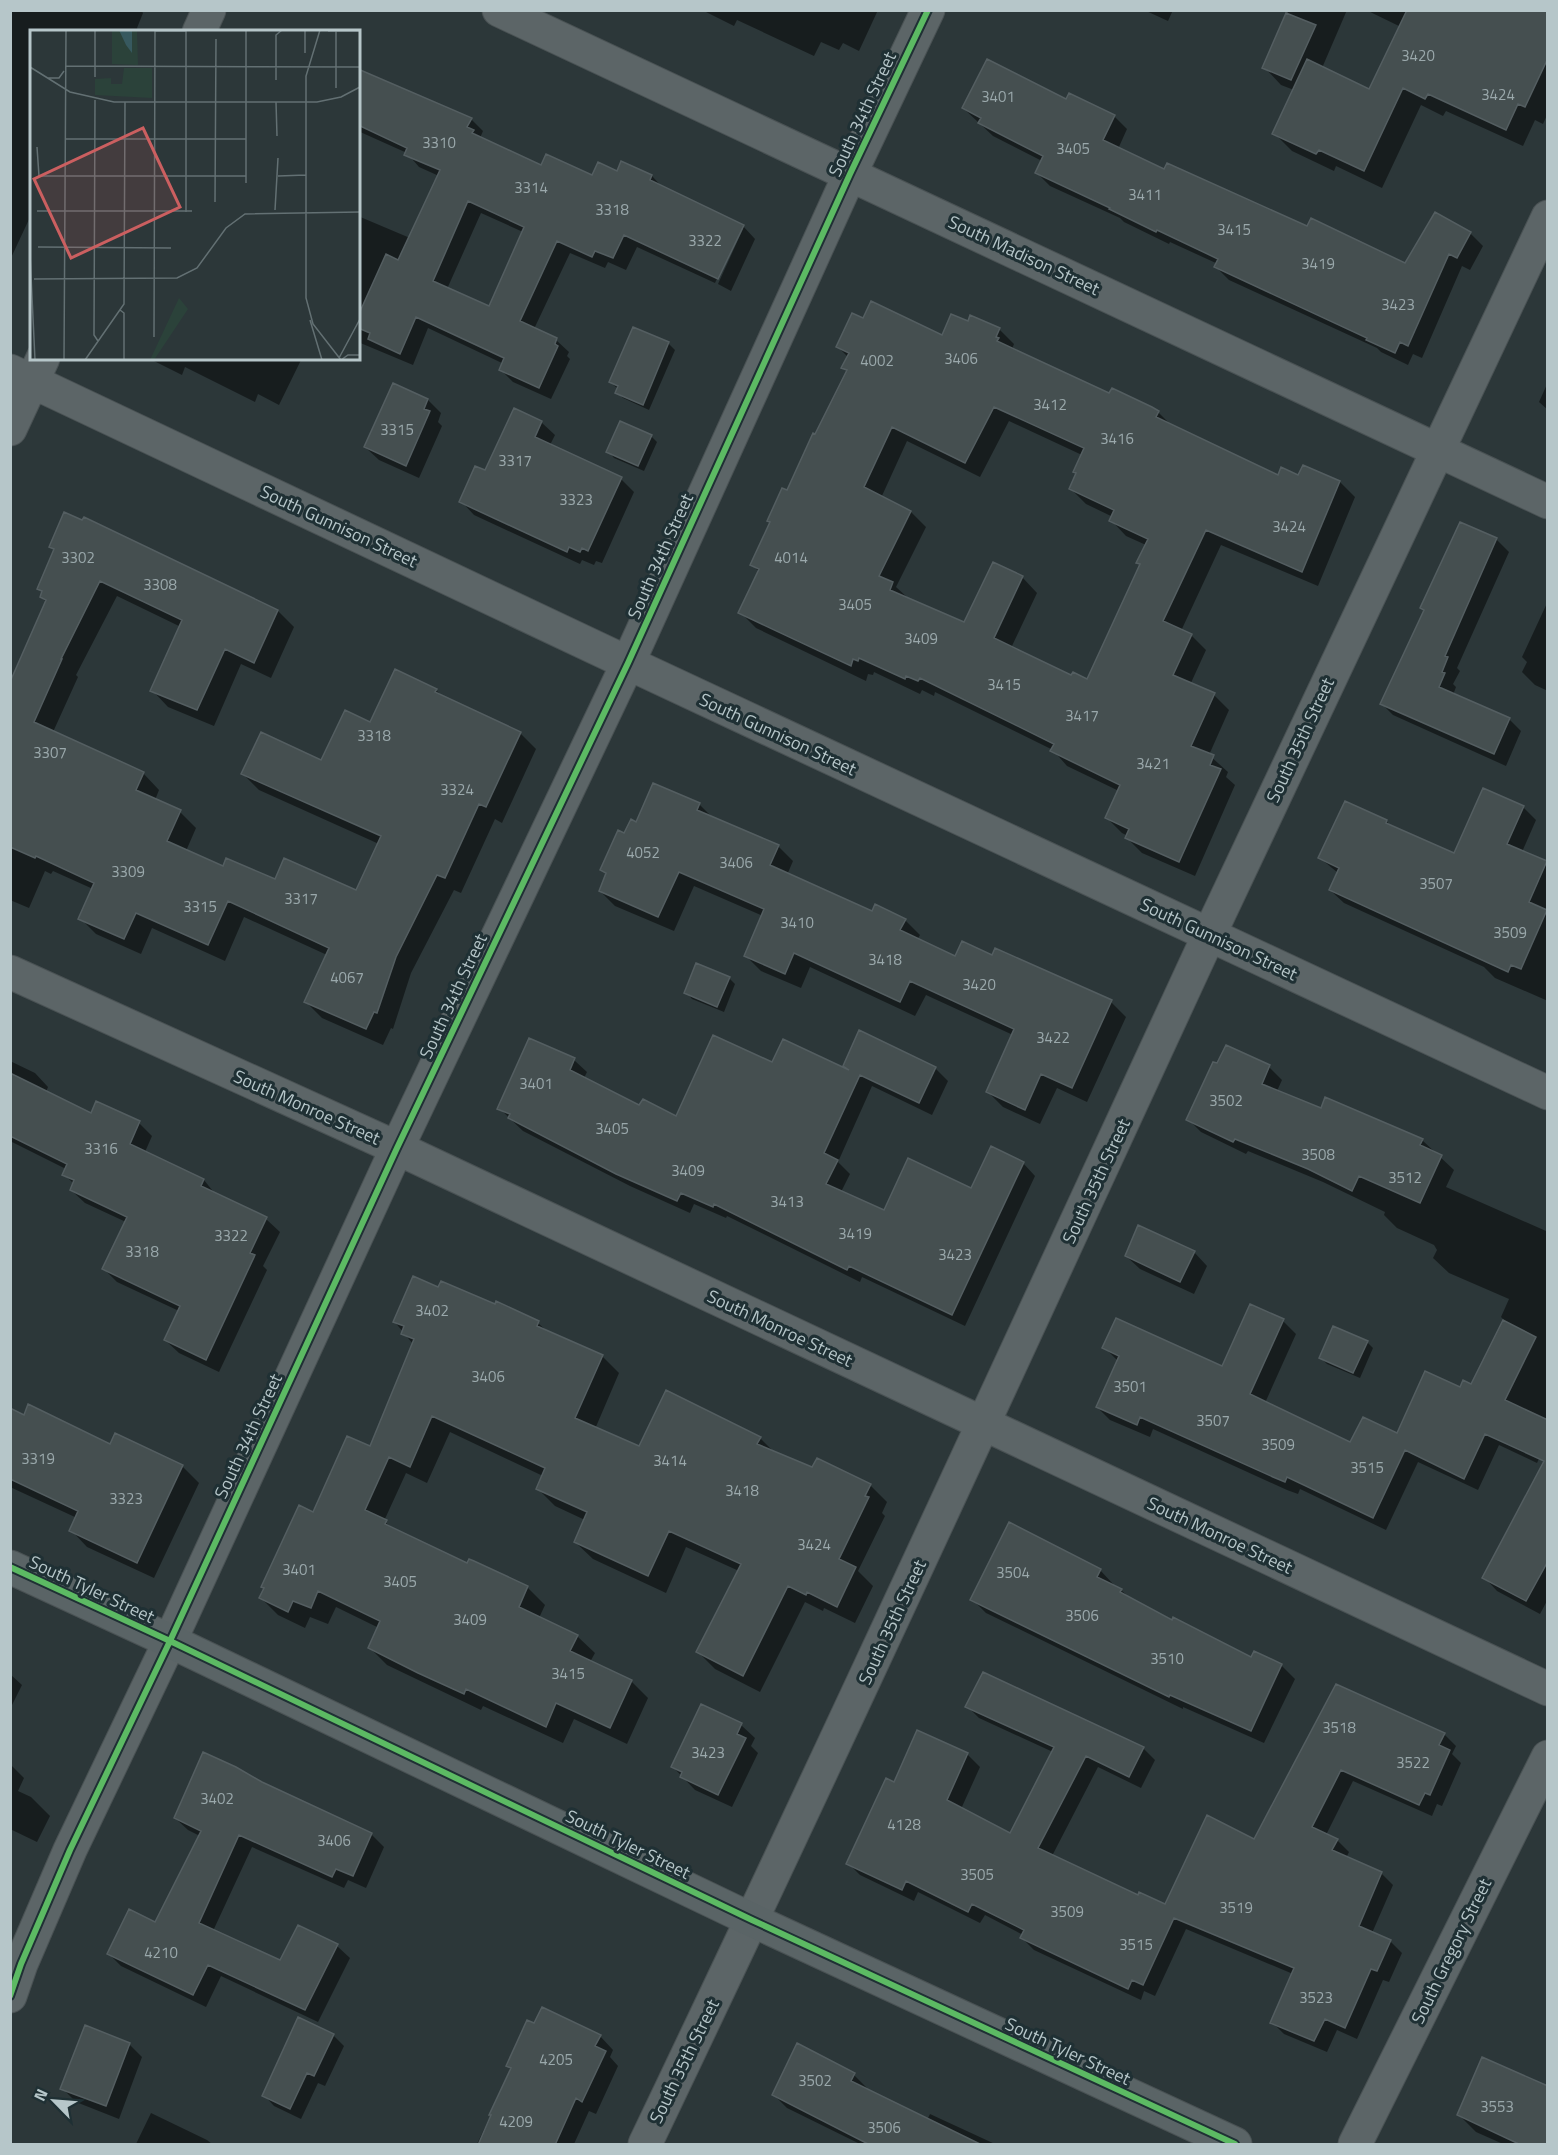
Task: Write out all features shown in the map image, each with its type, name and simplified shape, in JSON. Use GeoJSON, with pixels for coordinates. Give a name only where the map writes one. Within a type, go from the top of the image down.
{"type":"FeatureCollection","features":[{"type":"Feature","properties":{"kind":"main road","name":"South Tyler Street"},"geometry":{"type":"LineString","coordinates":[[10,1567],[170,1641],[752,1920],[1235,2145]]}},
{"type":"Feature","properties":{"kind":"street"},"geometry":{"type":"LineString","coordinates":[[200,30],[209,10]]}},
{"type":"Feature","properties":{"kind":"street","name":"South Madison Street"},"geometry":{"type":"LineString","coordinates":[[499,10],[1548,502]]}},
{"type":"Feature","properties":{"kind":"street","name":"South 34th Street"},"geometry":{"type":"LineString","coordinates":[[10,1995],[70,1850],[170,1641],[397,1149],[628,663],[850,174],[928,10]]}},
{"type":"Feature","properties":{"kind":"street","name":"South 35th Street"},"geometry":{"type":"LineString","coordinates":[[645,2145],[984,1424],[1209,935],[1548,217]]}},
{"type":"Feature","properties":{"kind":"street"},"geometry":{"type":"LineString","coordinates":[[10,429],[29,370]]}},
{"type":"Feature","properties":{"kind":"street","name":"South Gunnison Street"},"geometry":{"type":"LineString","coordinates":[[29,370],[628,663],[1548,1093]]}},
{"type":"Feature","properties":{"kind":"street","name":"South Monroe Street"},"geometry":{"type":"LineString","coordinates":[[10,972],[397,1149],[1548,1689]]}},
{"type":"Feature","properties":{"kind":"street","name":"South Gregory Street"},"geometry":{"type":"LineString","coordinates":[[1355,2145],[1548,1757]]}},
{"type":"Feature","properties":{"kind":"building"},"geometry":{"type":"Polygon","coordinates":[[[1407,10],[1548,10],[1548,58],[1525,107],[1518,104],[1506,130],[1428,94],[1425,99],[1403,88],[1364,171],[1319,150],[1316,154],[1272,134],[1307,59],[1369,89],[1407,10]]]}},
{"type":"Feature","properties":{"kind":"building"},"geometry":{"type":"Polygon","coordinates":[[[1286,13],[1316,25],[1291,80],[1262,68],[1286,13]]]}},
{"type":"Feature","properties":{"kind":"building"},"geometry":{"type":"Polygon","coordinates":[[[987,59],[1066,99],[1069,93],[1115,115],[1103,140],[1164,169],[1167,163],[1307,226],[1311,218],[1405,263],[1435,212],[1471,232],[1457,258],[1449,254],[1408,346],[1400,342],[1395,353],[1214,267],[1218,259],[1157,230],[1156,232],[1035,173],[1043,156],[978,123],[981,118],[962,108],[987,59]]]}},
{"type":"Feature","properties":{"kind":"building"},"geometry":{"type":"Polygon","coordinates":[[[360,70],[472,118],[467,127],[474,130],[472,133],[541,165],[546,154],[592,175],[598,162],[617,171],[621,161],[652,175],[650,180],[744,225],[718,279],[624,235],[613,258],[595,251],[592,257],[557,241],[520,321],[557,338],[555,344],[558,346],[539,388],[499,370],[504,358],[416,317],[400,354],[368,339],[370,333],[360,329],[360,312],[386,254],[398,260],[440,170],[404,155],[407,148],[360,126],[360,70]],[[468,201],[433,281],[489,306],[524,227],[468,201]]]}},
{"type":"Feature","properties":{"kind":"building"},"geometry":{"type":"Polygon","coordinates":[[[871,301],[942,335],[951,314],[968,321],[970,315],[1000,328],[996,337],[999,338],[997,341],[1109,393],[1112,388],[1152,407],[1159,411],[1156,417],[1278,475],[1281,467],[1298,475],[1303,465],[1340,481],[1302,572],[1206,530],[1163,621],[1192,634],[1173,675],[1215,693],[1191,746],[1214,755],[1210,765],[1221,769],[1179,862],[1125,838],[1129,829],[1105,818],[1120,785],[1050,751],[1054,744],[920,678],[918,681],[906,676],[905,679],[859,658],[858,661],[853,659],[851,666],[738,613],[759,569],[750,565],[770,522],[767,521],[782,488],[787,490],[813,433],[815,434],[847,370],[841,368],[849,353],[836,347],[852,313],[863,318],[871,301]],[[994,407],[965,463],[892,427],[864,487],[911,511],[879,576],[893,582],[890,590],[964,622],[993,562],[1023,576],[994,638],[1071,675],[1073,672],[1087,679],[1140,564],[1136,563],[1148,539],[1109,521],[1114,510],[1069,489],[1076,473],[1073,472],[1084,448],[994,407]]]}},
{"type":"Feature","properties":{"kind":"building"},"geometry":{"type":"Polygon","coordinates":[[[633,327],[669,342],[643,405],[615,393],[618,386],[609,382],[633,327]]]}},
{"type":"Feature","properties":{"kind":"building"},"geometry":{"type":"Polygon","coordinates":[[[393,383],[428,399],[424,409],[430,411],[406,466],[364,447],[393,383]]]}},
{"type":"Feature","properties":{"kind":"building"},"geometry":{"type":"Polygon","coordinates":[[[514,408],[542,421],[535,437],[622,477],[588,551],[582,548],[580,552],[569,547],[567,552],[459,502],[475,466],[485,470],[514,408]]]}},
{"type":"Feature","properties":{"kind":"building"},"geometry":{"type":"Polygon","coordinates":[[[620,421],[652,435],[638,466],[606,452],[620,421]]]}},
{"type":"Feature","properties":{"kind":"building"},"geometry":{"type":"Polygon","coordinates":[[[64,512],[82,520],[84,517],[278,610],[254,663],[225,649],[197,710],[150,691],[182,620],[100,581],[61,659],[34,722],[144,772],[136,790],[181,810],[167,841],[223,866],[226,858],[275,879],[284,858],[356,890],[381,836],[241,774],[261,732],[321,760],[345,710],[370,722],[395,669],[437,689],[435,692],[521,732],[486,807],[479,804],[445,878],[437,875],[396,957],[377,1013],[374,1012],[366,1029],[304,1002],[329,948],[228,901],[208,945],[136,913],[124,939],[78,919],[94,883],[36,856],[35,858],[10,847],[10,682],[46,600],[40,597],[42,591],[37,589],[54,549],[49,547],[64,512]]]}},
{"type":"Feature","properties":{"kind":"building"},"geometry":{"type":"Polygon","coordinates":[[[1460,522],[1497,538],[1445,656],[1448,657],[1442,672],[1445,673],[1439,687],[1510,718],[1494,754],[1380,704],[1424,610],[1420,608],[1460,522]]]}},
{"type":"Feature","properties":{"kind":"building"},"geometry":{"type":"Polygon","coordinates":[[[653,783],[700,803],[697,810],[779,845],[770,865],[872,911],[875,904],[906,919],[900,930],[955,956],[962,941],[992,955],[995,948],[1112,1000],[1072,1088],[1041,1074],[1025,1110],[986,1092],[1014,1029],[910,981],[900,1002],[794,953],[785,974],[744,956],[764,909],[679,872],[658,917],[599,891],[606,873],[600,870],[618,830],[624,833],[631,819],[636,822],[653,783]]]}},
{"type":"Feature","properties":{"kind":"building"},"geometry":{"type":"Polygon","coordinates":[[[1483,788],[1524,806],[1507,844],[1547,861],[1529,902],[1547,910],[1521,969],[1511,965],[1508,972],[1329,890],[1339,868],[1318,858],[1345,801],[1387,820],[1386,823],[1454,853],[1483,788]]]}},
{"type":"Feature","properties":{"kind":"building"},"geometry":{"type":"Polygon","coordinates":[[[696,963],[730,977],[717,1007],[684,993],[696,963]]]}},
{"type":"Feature","properties":{"kind":"building"},"geometry":{"type":"Polygon","coordinates":[[[859,1030],[936,1067],[919,1103],[860,1075],[824,1153],[838,1160],[826,1184],[884,1210],[908,1158],[971,1188],[991,1146],[1024,1162],[952,1315],[849,1266],[847,1270],[714,1204],[713,1207],[681,1193],[677,1201],[616,1174],[508,1118],[510,1114],[497,1109],[529,1038],[575,1058],[570,1070],[639,1105],[643,1099],[676,1116],[713,1035],[772,1062],[783,1039],[849,1070],[843,1066],[859,1030]]]}},
{"type":"Feature","properties":{"kind":"building"},"geometry":{"type":"Polygon","coordinates":[[[1226,1045],[1270,1065],[1262,1084],[1321,1108],[1325,1097],[1423,1139],[1420,1145],[1442,1155],[1420,1203],[1359,1176],[1352,1191],[1308,1169],[1235,1139],[1233,1142],[1186,1120],[1213,1062],[1217,1063],[1226,1045]]]}},
{"type":"Feature","properties":{"kind":"building"},"geometry":{"type":"Polygon","coordinates":[[[10,1073],[91,1113],[96,1101],[140,1121],[130,1144],[204,1179],[201,1186],[267,1217],[250,1253],[255,1255],[206,1360],[164,1340],[180,1306],[102,1269],[127,1217],[70,1190],[74,1180],[62,1175],[67,1164],[10,1136],[10,1073]]]}},
{"type":"Feature","properties":{"kind":"building"},"geometry":{"type":"Polygon","coordinates":[[[1138,1225],[1195,1251],[1180,1282],[1125,1256],[1138,1225]]]}},
{"type":"Feature","properties":{"kind":"building"},"geometry":{"type":"Polygon","coordinates":[[[413,1276],[438,1287],[441,1281],[495,1304],[496,1301],[539,1321],[537,1326],[603,1355],[575,1418],[639,1446],[666,1390],[761,1437],[757,1444],[812,1467],[817,1458],[871,1484],[865,1496],[869,1497],[839,1559],[856,1567],[837,1607],[807,1592],[806,1595],[788,1586],[743,1676],[696,1652],[741,1564],[669,1531],[648,1576],[574,1542],[587,1512],[536,1489],[545,1468],[432,1416],[410,1467],[389,1457],[365,1510],[387,1520],[385,1524],[467,1563],[469,1559],[528,1586],[519,1607],[578,1635],[570,1651],[632,1680],[610,1728],[556,1703],[546,1727],[466,1689],[464,1694],[418,1673],[368,1648],[380,1621],[318,1591],[311,1608],[293,1601],[288,1612],[259,1598],[264,1588],[261,1587],[299,1505],[313,1512],[347,1436],[370,1446],[414,1339],[401,1334],[404,1326],[393,1322],[413,1276]]]}},
{"type":"Feature","properties":{"kind":"building"},"geometry":{"type":"Polygon","coordinates":[[[1250,1304],[1284,1319],[1250,1394],[1350,1442],[1363,1417],[1397,1433],[1425,1371],[1460,1387],[1463,1380],[1471,1384],[1503,1320],[1536,1337],[1505,1400],[1548,1420],[1548,1561],[1526,1601],[1482,1578],[1544,1461],[1485,1434],[1464,1479],[1405,1450],[1373,1518],[1287,1477],[1285,1482],[1140,1417],[1137,1425],[1096,1407],[1119,1356],[1102,1348],[1116,1318],[1222,1366],[1250,1304]]]}},
{"type":"Feature","properties":{"kind":"building"},"geometry":{"type":"Polygon","coordinates":[[[1333,1326],[1368,1341],[1353,1373],[1319,1358],[1333,1326]]]}},
{"type":"Feature","properties":{"kind":"building"},"geometry":{"type":"Polygon","coordinates":[[[28,1404],[110,1444],[115,1433],[183,1465],[137,1563],[69,1531],[78,1511],[10,1479],[10,1408],[24,1415],[28,1404]]]}},
{"type":"Feature","properties":{"kind":"building"},"geometry":{"type":"Polygon","coordinates":[[[1009,1522],[1101,1569],[1097,1577],[1122,1589],[1120,1592],[1172,1620],[1173,1617],[1251,1657],[1254,1651],[1282,1664],[1251,1731],[1170,1695],[1169,1697],[970,1600],[1009,1522]]]}},
{"type":"Feature","properties":{"kind":"building"},"geometry":{"type":"Polygon","coordinates":[[[983,1672],[1144,1747],[1129,1777],[1086,1756],[1038,1848],[1138,1895],[1139,1892],[1165,1904],[1207,1815],[1254,1839],[1336,1684],[1445,1733],[1439,1745],[1450,1750],[1430,1795],[1425,1793],[1419,1805],[1341,1770],[1312,1827],[1338,1839],[1332,1850],[1382,1872],[1359,1926],[1391,1940],[1377,1971],[1371,1969],[1345,2028],[1325,2019],[1314,2041],[1270,2023],[1294,1968],[1174,1918],[1143,1985],[1132,1980],[1128,1989],[1020,1938],[1024,1930],[972,1904],[968,1912],[906,1881],[902,1890],[846,1864],[886,1778],[894,1782],[917,1730],[968,1753],[947,1800],[1010,1833],[1054,1747],[965,1707],[983,1672]]]}},
{"type":"Feature","properties":{"kind":"building"},"geometry":{"type":"Polygon","coordinates":[[[701,1704],[742,1723],[737,1734],[746,1738],[718,1795],[680,1777],[682,1772],[671,1767],[701,1704]]]}},
{"type":"Feature","properties":{"kind":"building"},"geometry":{"type":"Polygon","coordinates":[[[203,1752],[372,1833],[353,1876],[336,1869],[332,1877],[239,1835],[199,1923],[280,1960],[298,1925],[338,1944],[305,2010],[208,1965],[193,1995],[107,1954],[129,1909],[155,1922],[201,1831],[174,1818],[203,1752]]]}},
{"type":"Feature","properties":{"kind":"building"},"geometry":{"type":"Polygon","coordinates":[[[542,2007],[601,2035],[595,2046],[606,2051],[582,2102],[576,2098],[555,2145],[478,2145],[511,2068],[506,2066],[527,2020],[534,2023],[542,2007]]]}},
{"type":"Feature","properties":{"kind":"building"},"geometry":{"type":"Polygon","coordinates":[[[298,2017],[334,2034],[314,2076],[307,2073],[290,2109],[262,2096],[298,2017]]]}},
{"type":"Feature","properties":{"kind":"building"},"geometry":{"type":"Polygon","coordinates":[[[85,2025],[130,2043],[106,2106],[60,2089],[85,2025]]]}},
{"type":"Feature","properties":{"kind":"building"},"geometry":{"type":"Polygon","coordinates":[[[797,2043],[855,2073],[851,2081],[982,2145],[870,2145],[772,2095],[797,2043]]]}},
{"type":"Feature","properties":{"kind":"building"},"geometry":{"type":"Polygon","coordinates":[[[1482,2057],[1548,2086],[1548,2145],[1521,2145],[1457,2115],[1482,2057]]]}},
{"type":"Feature","properties":{"kind":"cycle path"},"geometry":{"type":"LineString","coordinates":[[10,1996],[21,1964],[70,1850],[170,1641],[397,1148],[628,663],[850,174],[928,10]]}},
{"type":"Feature","properties":{"kind":"cycle path"},"geometry":{"type":"LineString","coordinates":[[10,1567],[170,1641],[752,1920],[1235,2144]]}}]}
